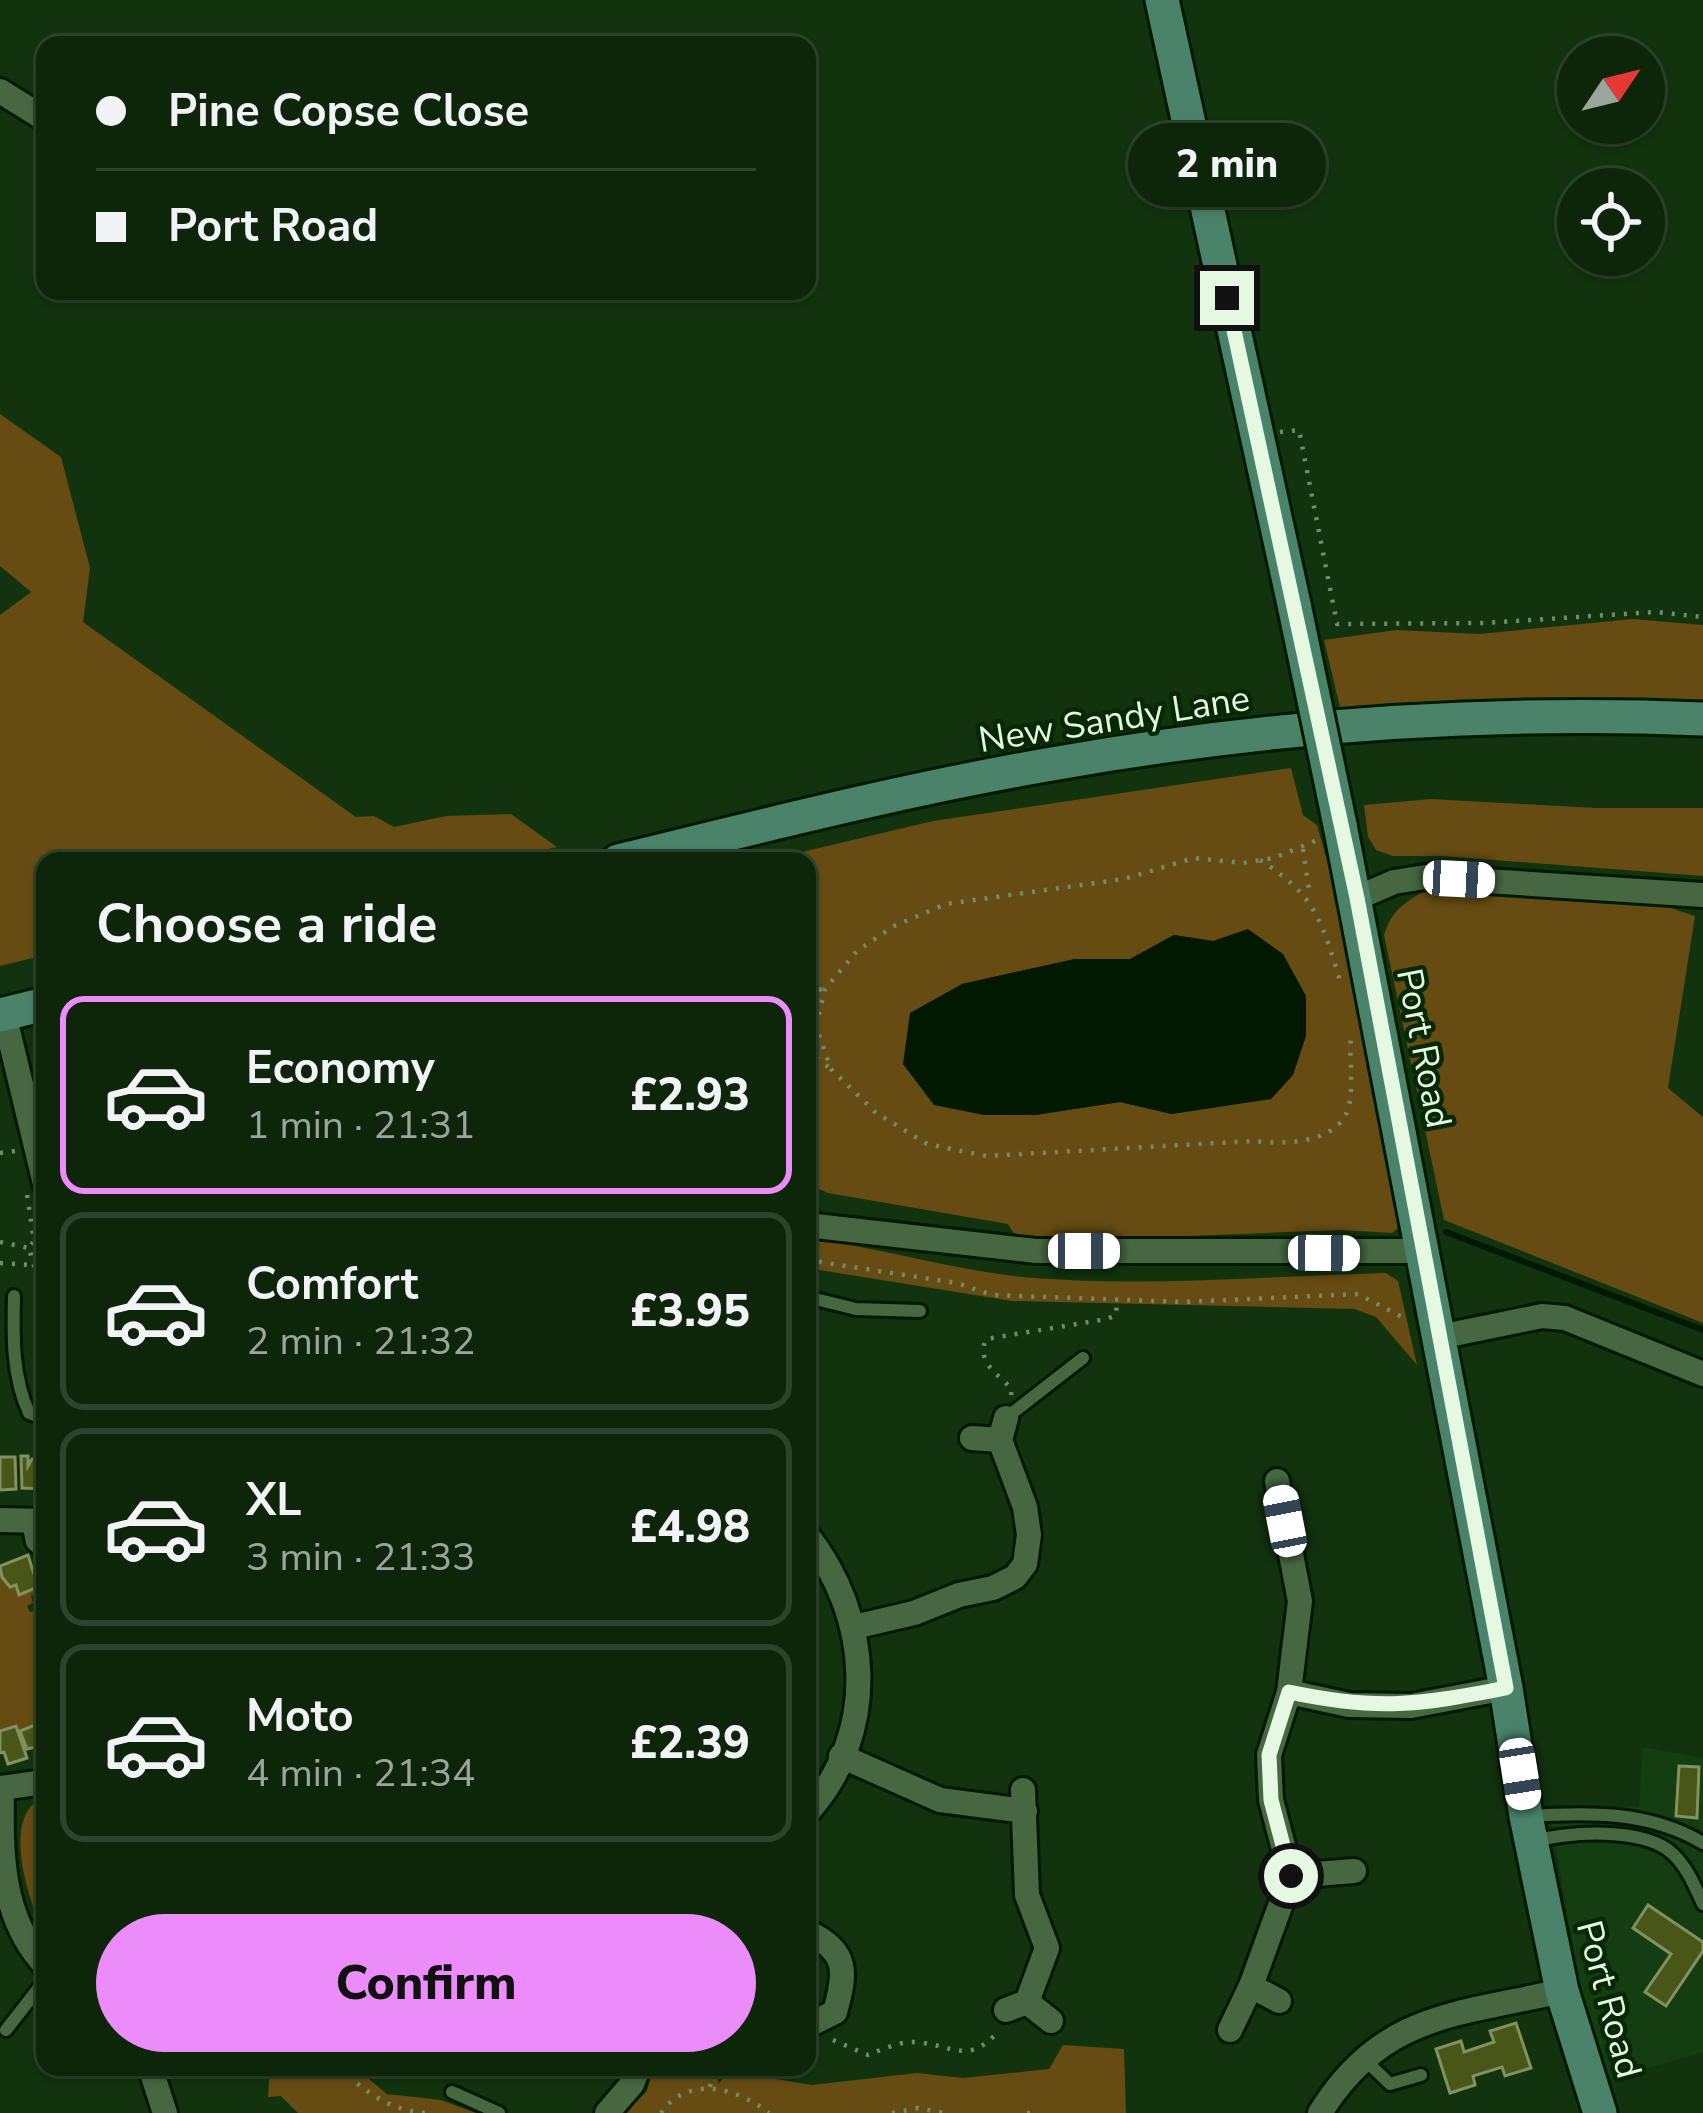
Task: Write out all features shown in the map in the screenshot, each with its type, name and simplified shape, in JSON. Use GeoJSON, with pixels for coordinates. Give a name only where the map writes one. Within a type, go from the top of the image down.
{"type":"FeatureCollection","features":[{"type":"Feature","properties":{"kind":"street","name":"Port Road"},"geometry":{"type":"LineString","coordinates":[[1162,0],[1357,898],[1422,1245],[1430,1333],[1506,1688],[1562,1991],[1600,2113]]}},
{"type":"Feature","properties":{"kind":"street"},"geometry":{"type":"LineString","coordinates":[[0,91],[36,113]]}},
{"type":"Feature","properties":{"kind":"street","name":"New Sandy Lane"},"geometry":{"type":"LineString","coordinates":[[656,852],[952,782],[1155,748],[1282,732],[1435,722],[1703,719]]}},
{"type":"Feature","properties":{"kind":"street"},"geometry":{"type":"LineString","coordinates":[[1357,898],[1394,882],[1425,878],[1703,896]]}},
{"type":"Feature","properties":{"kind":"street"},"geometry":{"type":"LineString","coordinates":[[35,1185],[2,1014],[36,1006]]}},
{"type":"Feature","properties":{"kind":"street"},"geometry":{"type":"LineString","coordinates":[[816,1226],[1036,1250],[1422,1245]]}},
{"type":"Feature","properties":{"kind":"street"},"geometry":{"type":"LineString","coordinates":[[1430,1333],[1542,1316],[1565,1318],[1703,1374]]}},
{"type":"Feature","properties":{"kind":"street"},"geometry":{"type":"LineString","coordinates":[[854,1627],[993,1588],[1015,1577],[1025,1564],[1029,1535],[1025,1508],[1003,1429],[972,1438]]}},
{"type":"Feature","properties":{"kind":"street"},"geometry":{"type":"LineString","coordinates":[[1230,2030],[1291,1876],[1271,1800],[1269,1755],[1289,1692],[1300,1601],[1277,1481]]}},
{"type":"Feature","properties":{"kind":"street"},"geometry":{"type":"LineString","coordinates":[[0,1520],[36,1521]]}},
{"type":"Feature","properties":{"kind":"street"},"geometry":{"type":"LineString","coordinates":[[816,1549],[841,1589],[860,1665],[860,1693],[841,1756],[816,1798]]}},
{"type":"Feature","properties":{"kind":"street"},"geometry":{"type":"LineString","coordinates":[[1289,1692],[1348,1705],[1411,1706],[1506,1688]]}},
{"type":"Feature","properties":{"kind":"street"},"geometry":{"type":"LineString","coordinates":[[841,1756],[940,1800],[1024,1800],[1028,1895],[1047,1948],[1017,2006],[1051,2021]]}},
{"type":"Feature","properties":{"kind":"street"},"geometry":{"type":"LineString","coordinates":[[36,1782],[1,1788],[5,1891],[36,1953]]}},
{"type":"Feature","properties":{"kind":"street"},"geometry":{"type":"LineString","coordinates":[[1291,1876],[1354,1871]]}},
{"type":"Feature","properties":{"kind":"street"},"geometry":{"type":"LineString","coordinates":[[816,1937],[831,1946],[845,1978],[826,2026]]}},
{"type":"Feature","properties":{"kind":"street"},"geometry":{"type":"LineString","coordinates":[[1251,1986],[1279,2001]]}},
{"type":"Feature","properties":{"kind":"street"},"geometry":{"type":"LineString","coordinates":[[1320,2113],[1364,2058],[1396,2033],[1562,1991]]}},
{"type":"Feature","properties":{"kind":"street"},"geometry":{"type":"LineString","coordinates":[[153,2076],[165,2113]]}},
{"type":"Feature","properties":{"kind":"street"},"geometry":{"type":"LineString","coordinates":[[607,2113],[635,2076]]}},
{"type":"Feature","properties":{"kind":"lane"},"geometry":{"type":"LineString","coordinates":[[14,1296],[22,1398],[29,1413],[36,1416]]}},
{"type":"Feature","properties":{"kind":"lane"},"geometry":{"type":"LineString","coordinates":[[816,1299],[856,1309],[920,1311]]}},
{"type":"Feature","properties":{"kind":"lane"},"geometry":{"type":"LineString","coordinates":[[1003,1429],[1084,1358]]}},
{"type":"Feature","properties":{"kind":"lane"},"geometry":{"type":"LineString","coordinates":[[1529,1829],[1568,1814],[1656,1820],[1703,1843]]}},
{"type":"Feature","properties":{"kind":"lane"},"geometry":{"type":"LineString","coordinates":[[1529,1829],[1658,1843],[1684,1867],[1703,1904]]}},
{"type":"Feature","properties":{"kind":"lane"},"geometry":{"type":"LineString","coordinates":[[6,2030],[36,1992]]}},
{"type":"Feature","properties":{"kind":"lane"},"geometry":{"type":"LineString","coordinates":[[1364,2058],[1390,2084],[1421,2075]]}},
{"type":"Feature","properties":{"kind":"lane"},"geometry":{"type":"LineString","coordinates":[[452,2092],[499,2113]]}},
{"type":"Feature","properties":{"kind":"path"},"geometry":{"type":"LineString","coordinates":[[1256,435],[1299,430],[1337,624],[1484,623],[1655,612],[1703,617]]}},
{"type":"Feature","properties":{"kind":"path"},"geometry":{"type":"LineString","coordinates":[[831,1069],[817,1026],[825,989],[857,951],[893,926],[946,904],[1124,879],[1194,858],[1260,860],[1304,847],[1340,825]]}},
{"type":"Feature","properties":{"kind":"path"},"geometry":{"type":"LineString","coordinates":[[1304,847],[1304,874],[1346,1000]]}},
{"type":"Feature","properties":{"kind":"path"},"geometry":{"type":"LineString","coordinates":[[1260,860],[1312,902]]}},
{"type":"Feature","properties":{"kind":"path"},"geometry":{"type":"LineString","coordinates":[[816,990],[825,989]]}},
{"type":"Feature","properties":{"kind":"path"},"geometry":{"type":"LineString","coordinates":[[816,1057],[875,1112],[927,1144],[986,1156],[1254,1141],[1288,1146],[1320,1137],[1337,1125],[1351,1105],[1352,1020]]}},
{"type":"Feature","properties":{"kind":"path"},"geometry":{"type":"LineString","coordinates":[[35,1185],[34,1241],[29,1248],[36,1273]]}},
{"type":"Feature","properties":{"kind":"path"},"geometry":{"type":"LineString","coordinates":[[0,1242],[29,1248]]}},
{"type":"Feature","properties":{"kind":"path"},"geometry":{"type":"LineString","coordinates":[[816,1261],[957,1283],[992,1295],[1184,1302],[1358,1294],[1430,1333]]}},
{"type":"Feature","properties":{"kind":"path"},"geometry":{"type":"LineString","coordinates":[[0,1263],[33,1265]]}},
{"type":"Feature","properties":{"kind":"path"},"geometry":{"type":"LineString","coordinates":[[1003,1429],[1012,1389],[983,1359],[986,1340],[1107,1318],[1116,1315],[1117,1300]]}},
{"type":"Feature","properties":{"kind":"path"},"geometry":{"type":"LineString","coordinates":[[826,2026],[868,2055],[913,2042],[958,2053],[986,2046],[1017,2006]]}},
{"type":"Feature","properties":{"kind":"path"},"geometry":{"type":"LineString","coordinates":[[349,2076],[389,2105],[428,2113]]}},
{"type":"Feature","properties":{"kind":"path"},"geometry":{"type":"LineString","coordinates":[[710,2087],[712,2076]]}},
{"type":"Feature","properties":{"kind":"path"},"geometry":{"type":"LineString","coordinates":[[661,2113],[688,2088],[710,2087],[769,2113]]}},
{"type":"Feature","properties":{"kind":"path"},"geometry":{"type":"LineString","coordinates":[[892,2113],[917,2108],[944,2113]]}},
{"type":"Feature","properties":{"kind":"shaded area"},"geometry":{"type":"Polygon","coordinates":[[[0,414],[61,457],[90,568],[83,622],[356,817],[374,816],[394,827],[446,816],[511,814],[557,847],[535,852],[36,852],[36,957],[0,966],[0,615],[31,592],[0,566],[0,414]]]}},
{"type":"Feature","properties":{"kind":"shaded area"},"geometry":{"type":"Polygon","coordinates":[[[1633,619],[1703,625],[1703,706],[1342,716],[1324,640],[1396,630],[1479,634],[1633,619]]]}},
{"type":"Feature","properties":{"kind":"shaded area"},"geometry":{"type":"Polygon","coordinates":[[[1291,768],[1303,815],[1317,825],[1345,923],[1403,1224],[1392,1233],[1341,1230],[1038,1242],[1014,1234],[1008,1224],[816,1188],[816,852],[802,852],[933,821],[1291,768]],[[1174,935],[1130,959],[1075,959],[962,984],[984,1115],[1035,1115],[1120,1102],[1172,1114],[1219,1104],[1213,941],[1174,935]]]}},
{"type":"Feature","properties":{"kind":"shaded area"},"geometry":{"type":"Polygon","coordinates":[[[1431,799],[1703,808],[1703,876],[1393,856],[1376,850],[1368,837],[1364,805],[1431,799]]]}},
{"type":"Feature","properties":{"kind":"shaded area"},"geometry":{"type":"Polygon","coordinates":[[[1426,890],[1668,907],[1695,916],[1668,1088],[1703,1117],[1703,1323],[1444,1220],[1384,935],[1400,908],[1426,890]]]}},
{"type":"Feature","properties":{"kind":"shaded area"},"geometry":{"type":"Polygon","coordinates":[[[1248,929],[1283,954],[1306,996],[1306,1036],[1293,1075],[1271,1099],[1172,1114],[1120,1102],[1035,1115],[984,1115],[934,1105],[903,1064],[910,1013],[962,984],[1075,959],[1130,959],[1174,935],[1213,941],[1248,929]]]}},
{"type":"Feature","properties":{"kind":"shaded area"},"geometry":{"type":"Polygon","coordinates":[[[816,1240],[1035,1278],[1166,1281],[1386,1273],[1398,1281],[1417,1365],[1376,1317],[1354,1309],[1012,1301],[816,1269],[816,1240]]]}},
{"type":"Feature","properties":{"kind":"shaded area"},"geometry":{"type":"Polygon","coordinates":[[[0,1570],[19,1594],[36,1589],[33,1603],[27,1606],[30,1612],[36,1610],[36,1724],[0,1731],[0,1570]]]}},
{"type":"Feature","properties":{"kind":"shaded area"},"geometry":{"type":"Polygon","coordinates":[[[1643,1747],[1703,1758],[1703,2052],[1607,2080],[1585,2017],[1549,1807],[1639,1806],[1643,1747]]]}},
{"type":"Feature","properties":{"kind":"shaded area"},"geometry":{"type":"Polygon","coordinates":[[[36,1803],[36,1912],[25,1880],[20,1838],[36,1803]]]}},
{"type":"Feature","properties":{"kind":"shaded area"},"geometry":{"type":"Polygon","coordinates":[[[1063,2045],[1124,2049],[1126,2113],[625,2113],[647,2091],[651,2076],[717,2076],[719,2084],[725,2076],[758,2076],[812,2085],[917,2073],[963,2078],[1049,2069],[1063,2045]]]}},
{"type":"Feature","properties":{"kind":"shaded area"},"geometry":{"type":"Polygon","coordinates":[[[269,2076],[365,2076],[387,2094],[441,2100],[476,2113],[298,2113],[281,2096],[268,2097],[269,2076]]]}},
{"type":"Feature","properties":{"kind":"building"},"geometry":{"type":"Polygon","coordinates":[[[21,1456],[28,1456],[28,1466],[36,1459],[36,1489],[22,1488],[21,1456]]]}},
{"type":"Feature","properties":{"kind":"building"},"geometry":{"type":"Polygon","coordinates":[[[0,1457],[15,1457],[16,1489],[0,1490],[0,1457]]]}},
{"type":"Feature","properties":{"kind":"building"},"geometry":{"type":"Polygon","coordinates":[[[28,1555],[36,1588],[19,1595],[16,1585],[10,1587],[2,1577],[0,1566],[28,1555]]]}},
{"type":"Feature","properties":{"kind":"building"},"geometry":{"type":"Polygon","coordinates":[[[36,1725],[36,1747],[27,1749],[20,1731],[36,1725]]]}},
{"type":"Feature","properties":{"kind":"building"},"geometry":{"type":"Polygon","coordinates":[[[16,1726],[27,1758],[8,1764],[4,1752],[0,1753],[0,1731],[16,1726]]]}},
{"type":"Feature","properties":{"kind":"building"},"geometry":{"type":"Polygon","coordinates":[[[1679,1766],[1699,1767],[1697,1818],[1676,1816],[1679,1766]]]}},
{"type":"Feature","properties":{"kind":"building"},"geometry":{"type":"Polygon","coordinates":[[[1648,1905],[1703,1942],[1703,1951],[1666,2006],[1645,1992],[1671,1954],[1633,1928],[1648,1905]]]}},
{"type":"Feature","properties":{"kind":"building"},"geometry":{"type":"Polygon","coordinates":[[[1516,2023],[1531,2068],[1505,2076],[1502,2067],[1473,2076],[1475,2085],[1450,2093],[1436,2049],[1461,2041],[1464,2052],[1494,2042],[1490,2031],[1516,2023]]]}},
{"type":"Feature","properties":{"kind":"waterway"},"geometry":{"type":"LineString","coordinates":[[1446,1232],[1703,1330]]}},
{"type":"Feature","properties":{"kind":"route"},"geometry":{"type":"LineString","coordinates":[[1227,298],[1357,898],[1506,1688],[1411,1706],[1348,1705],[1289,1692],[1269,1755],[1271,1800],[1291,1876]]}}]}
